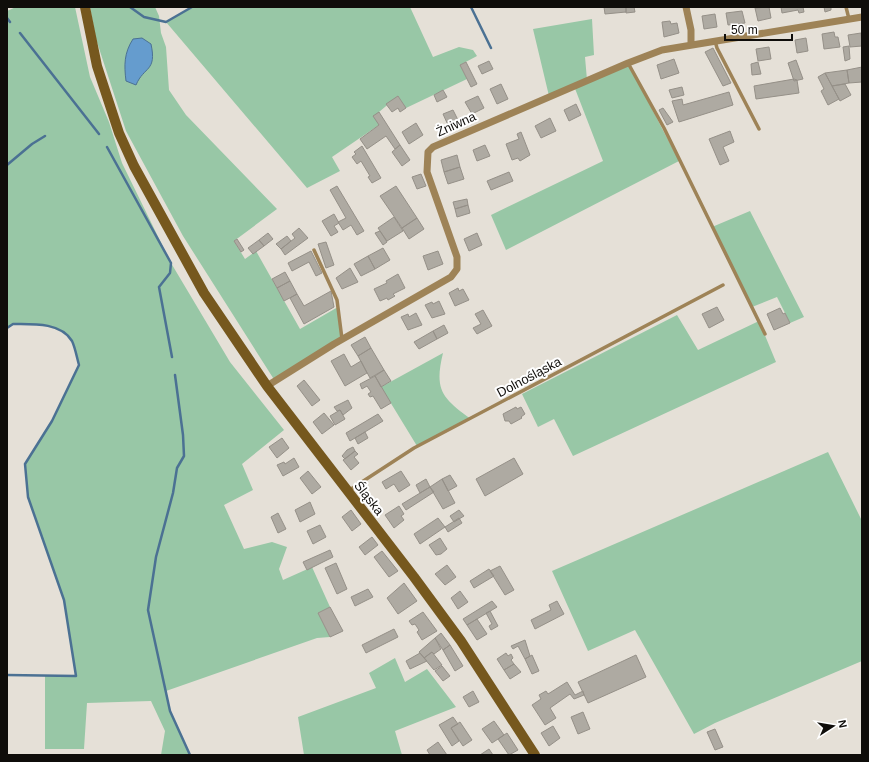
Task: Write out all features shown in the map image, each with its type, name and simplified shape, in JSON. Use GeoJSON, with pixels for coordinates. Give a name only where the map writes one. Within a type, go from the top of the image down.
{"type":"FeatureCollection","features":[{"type":"Feature","properties":{"kind":"street","name":"Śląska"},"geometry":{"type":"LineString","coordinates":[[85,7],[98,66],[119,133],[134,166],[183,258],[218,315],[267,386],[414,576],[461,641],[535,755]]}},
{"type":"Feature","properties":{"kind":"street"},"geometry":{"type":"LineString","coordinates":[[686,7],[691,30],[691,45]]}},
{"type":"Feature","properties":{"kind":"street","name":"Żniwna"},"geometry":{"type":"LineString","coordinates":[[267,386],[342,340],[427,292],[451,277],[457,269],[457,257],[427,172],[428,152],[433,147],[628,63],[662,50],[862,17]]}},
{"type":"Feature","properties":{"kind":"lane"},"geometry":{"type":"LineString","coordinates":[[846,7],[849,19]]}},
{"type":"Feature","properties":{"kind":"lane"},"geometry":{"type":"LineString","coordinates":[[715,41],[717,48],[758,128]]}},
{"type":"Feature","properties":{"kind":"lane"},"geometry":{"type":"LineString","coordinates":[[628,63],[664,128],[765,334]]}},
{"type":"Feature","properties":{"kind":"lane"},"geometry":{"type":"LineString","coordinates":[[314,250],[337,300],[342,340]]}},
{"type":"Feature","properties":{"kind":"lane","name":"Dolnośląska"},"geometry":{"type":"LineString","coordinates":[[347,491],[414,448],[722,285]]}},
{"type":"Feature","properties":{"kind":"green space"},"geometry":{"type":"Polygon","coordinates":[[[16,7],[75,7],[90,77],[109,122],[122,163],[171,263],[230,362],[284,430],[242,464],[253,490],[224,505],[244,549],[272,542],[287,547],[279,569],[283,580],[312,567],[330,607],[318,613],[330,637],[317,638],[166,691],[170,711],[190,755],[161,755],[165,731],[151,701],[87,703],[84,749],[45,749],[45,676],[76,676],[64,600],[28,497],[25,464],[52,421],[79,365],[72,341],[61,330],[37,324],[13,324],[7,328],[7,11],[16,7]]]}},
{"type":"Feature","properties":{"kind":"green space"},"geometry":{"type":"Polygon","coordinates":[[[90,7],[155,7],[159,16],[161,33],[166,47],[169,90],[186,115],[277,209],[234,241],[245,259],[256,251],[300,329],[338,307],[342,340],[275,381],[183,236],[126,131],[96,39],[90,7]]]}},
{"type":"Feature","properties":{"kind":"green space"},"geometry":{"type":"Polygon","coordinates":[[[192,7],[410,7],[433,57],[459,47],[473,50],[477,56],[460,65],[467,79],[406,108],[398,96],[379,112],[379,125],[332,157],[340,171],[307,188],[166,22],[192,7]]]}},
{"type":"Feature","properties":{"kind":"green space"},"geometry":{"type":"Polygon","coordinates":[[[592,19],[594,55],[585,57],[587,80],[628,63],[679,161],[506,250],[491,215],[603,161],[574,86],[549,96],[533,29],[592,19]]]}},
{"type":"Feature","properties":{"kind":"green space"},"geometry":{"type":"Polygon","coordinates":[[[750,211],[804,317],[790,323],[777,297],[752,307],[712,227],[750,211]]]}},
{"type":"Feature","properties":{"kind":"green space"},"geometry":{"type":"Polygon","coordinates":[[[677,315],[698,350],[759,321],[776,362],[573,456],[554,419],[538,427],[522,394],[677,315]]]}},
{"type":"Feature","properties":{"kind":"green space"},"geometry":{"type":"Polygon","coordinates":[[[443,353],[440,366],[440,385],[447,399],[471,419],[417,446],[381,387],[443,353]]]}},
{"type":"Feature","properties":{"kind":"green space"},"geometry":{"type":"Polygon","coordinates":[[[828,452],[862,521],[862,661],[715,723],[694,734],[635,630],[588,651],[552,571],[828,452]]]}},
{"type":"Feature","properties":{"kind":"green space"},"geometry":{"type":"Polygon","coordinates":[[[395,658],[405,682],[427,669],[456,707],[395,731],[402,755],[304,755],[298,717],[376,688],[369,673],[395,658]]]}},
{"type":"Feature","properties":{"kind":"water"},"geometry":{"type":"Polygon","coordinates":[[[142,38],[151,44],[152,60],[149,68],[139,79],[136,85],[126,81],[125,59],[133,39],[142,38]]]}},
{"type":"Feature","properties":{"kind":"building"},"geometry":{"type":"Polygon","coordinates":[[[604,7],[626,7],[626,12],[605,14],[604,7]]]}},
{"type":"Feature","properties":{"kind":"building"},"geometry":{"type":"Polygon","coordinates":[[[626,7],[634,7],[635,12],[626,13],[626,7]]]}},
{"type":"Feature","properties":{"kind":"building"},"geometry":{"type":"Polygon","coordinates":[[[769,7],[771,18],[758,21],[755,8],[769,7]]]}},
{"type":"Feature","properties":{"kind":"building"},"geometry":{"type":"Polygon","coordinates":[[[781,7],[803,7],[804,12],[799,13],[798,10],[782,13],[781,7]]]}},
{"type":"Feature","properties":{"kind":"building"},"geometry":{"type":"Polygon","coordinates":[[[824,7],[831,7],[831,10],[825,12],[824,7]]]}},
{"type":"Feature","properties":{"kind":"building"},"geometry":{"type":"Polygon","coordinates":[[[742,11],[745,23],[728,25],[726,13],[742,11]]]}},
{"type":"Feature","properties":{"kind":"building"},"geometry":{"type":"Polygon","coordinates":[[[715,14],[717,27],[704,29],[702,16],[715,14]]]}},
{"type":"Feature","properties":{"kind":"building"},"geometry":{"type":"Polygon","coordinates":[[[670,21],[671,24],[677,23],[679,33],[664,37],[662,22],[670,21]]]}},
{"type":"Feature","properties":{"kind":"building"},"geometry":{"type":"Polygon","coordinates":[[[834,32],[835,37],[838,37],[840,47],[824,49],[822,34],[834,32]]]}},
{"type":"Feature","properties":{"kind":"building"},"geometry":{"type":"Polygon","coordinates":[[[861,33],[862,46],[850,47],[848,35],[861,33]]]}},
{"type":"Feature","properties":{"kind":"building"},"geometry":{"type":"Polygon","coordinates":[[[806,38],[808,51],[797,53],[795,40],[806,38]]]}},
{"type":"Feature","properties":{"kind":"building"},"geometry":{"type":"Polygon","coordinates":[[[849,46],[850,59],[845,61],[843,47],[849,46]]]}},
{"type":"Feature","properties":{"kind":"building"},"geometry":{"type":"Polygon","coordinates":[[[769,47],[771,59],[758,61],[756,49],[769,47]]]}},
{"type":"Feature","properties":{"kind":"building"},"geometry":{"type":"Polygon","coordinates":[[[713,48],[731,83],[723,86],[705,52],[713,48]]]}},
{"type":"Feature","properties":{"kind":"building"},"geometry":{"type":"Polygon","coordinates":[[[674,59],[679,73],[661,79],[657,65],[674,59]]]}},
{"type":"Feature","properties":{"kind":"building"},"geometry":{"type":"Polygon","coordinates":[[[796,60],[803,79],[794,81],[788,63],[796,60]]]}},
{"type":"Feature","properties":{"kind":"building"},"geometry":{"type":"Polygon","coordinates":[[[489,61],[493,69],[482,74],[478,66],[489,61]]]}},
{"type":"Feature","properties":{"kind":"building"},"geometry":{"type":"Polygon","coordinates":[[[466,62],[477,84],[471,87],[460,65],[466,62]]]}},
{"type":"Feature","properties":{"kind":"building"},"geometry":{"type":"Polygon","coordinates":[[[758,62],[761,74],[752,75],[751,64],[758,62]]]}},
{"type":"Feature","properties":{"kind":"building"},"geometry":{"type":"Polygon","coordinates":[[[862,67],[862,82],[849,83],[847,70],[862,67]]]}},
{"type":"Feature","properties":{"kind":"building"},"geometry":{"type":"Polygon","coordinates":[[[847,70],[849,83],[832,86],[825,73],[847,70]]]}},
{"type":"Feature","properties":{"kind":"building"},"geometry":{"type":"Polygon","coordinates":[[[825,73],[839,99],[828,105],[821,91],[824,89],[818,77],[825,73]]]}},
{"type":"Feature","properties":{"kind":"building"},"geometry":{"type":"Polygon","coordinates":[[[794,79],[797,80],[799,93],[756,99],[754,86],[794,79]]]}},
{"type":"Feature","properties":{"kind":"building"},"geometry":{"type":"Polygon","coordinates":[[[501,84],[508,99],[497,104],[490,89],[501,84]]]}},
{"type":"Feature","properties":{"kind":"building"},"geometry":{"type":"Polygon","coordinates":[[[845,84],[851,95],[840,101],[832,86],[845,84]]]}},
{"type":"Feature","properties":{"kind":"building"},"geometry":{"type":"Polygon","coordinates":[[[682,87],[684,95],[672,98],[669,90],[682,87]]]}},
{"type":"Feature","properties":{"kind":"building"},"geometry":{"type":"Polygon","coordinates":[[[443,90],[447,97],[437,102],[434,95],[443,90]]]}},
{"type":"Feature","properties":{"kind":"building"},"geometry":{"type":"Polygon","coordinates":[[[729,92],[733,105],[679,122],[672,101],[682,99],[683,105],[729,92]]]}},
{"type":"Feature","properties":{"kind":"building"},"geometry":{"type":"Polygon","coordinates":[[[398,96],[406,108],[400,112],[398,108],[392,112],[386,104],[398,96]]]}},
{"type":"Feature","properties":{"kind":"building"},"geometry":{"type":"Polygon","coordinates":[[[478,96],[484,108],[472,114],[465,102],[478,96]]]}},
{"type":"Feature","properties":{"kind":"building"},"geometry":{"type":"Polygon","coordinates":[[[576,104],[581,115],[569,121],[564,110],[576,104]]]}},
{"type":"Feature","properties":{"kind":"building"},"geometry":{"type":"Polygon","coordinates":[[[663,108],[673,122],[667,125],[659,110],[663,108]]]}},
{"type":"Feature","properties":{"kind":"building"},"geometry":{"type":"Polygon","coordinates":[[[453,110],[458,120],[448,125],[443,114],[453,110]]]}},
{"type":"Feature","properties":{"kind":"building"},"geometry":{"type":"Polygon","coordinates":[[[379,112],[400,145],[395,149],[386,136],[367,149],[360,139],[379,125],[373,116],[379,112]]]}},
{"type":"Feature","properties":{"kind":"building"},"geometry":{"type":"Polygon","coordinates":[[[550,118],[556,131],[541,138],[535,126],[550,118]]]}},
{"type":"Feature","properties":{"kind":"building"},"geometry":{"type":"Polygon","coordinates":[[[416,123],[423,135],[409,144],[402,132],[416,123]]]}},
{"type":"Feature","properties":{"kind":"building"},"geometry":{"type":"Polygon","coordinates":[[[730,131],[734,142],[723,147],[729,161],[720,165],[709,139],[730,131]]]}},
{"type":"Feature","properties":{"kind":"building"},"geometry":{"type":"Polygon","coordinates":[[[521,132],[530,155],[520,161],[518,158],[512,160],[506,144],[519,139],[517,134],[521,132]]]}},
{"type":"Feature","properties":{"kind":"building"},"geometry":{"type":"Polygon","coordinates":[[[400,145],[410,160],[402,166],[392,152],[400,145]]]}},
{"type":"Feature","properties":{"kind":"building"},"geometry":{"type":"Polygon","coordinates":[[[485,145],[490,156],[477,161],[473,150],[485,145]]]}},
{"type":"Feature","properties":{"kind":"building"},"geometry":{"type":"Polygon","coordinates":[[[362,146],[381,178],[372,183],[368,177],[370,176],[361,161],[357,164],[352,157],[356,154],[354,152],[362,146]]]}},
{"type":"Feature","properties":{"kind":"building"},"geometry":{"type":"Polygon","coordinates":[[[457,155],[460,167],[444,172],[441,160],[457,155]]]}},
{"type":"Feature","properties":{"kind":"building"},"geometry":{"type":"Polygon","coordinates":[[[460,167],[464,179],[448,184],[444,172],[460,167]]]}},
{"type":"Feature","properties":{"kind":"building"},"geometry":{"type":"Polygon","coordinates":[[[509,172],[513,181],[491,190],[487,181],[509,172]]]}},
{"type":"Feature","properties":{"kind":"building"},"geometry":{"type":"Polygon","coordinates":[[[421,174],[426,186],[417,189],[412,177],[421,174]]]}},
{"type":"Feature","properties":{"kind":"building"},"geometry":{"type":"Polygon","coordinates":[[[337,186],[364,231],[357,235],[351,225],[343,230],[338,222],[346,218],[330,190],[337,186]]]}},
{"type":"Feature","properties":{"kind":"building"},"geometry":{"type":"Polygon","coordinates":[[[396,186],[417,218],[402,228],[380,196],[396,186]]]}},
{"type":"Feature","properties":{"kind":"building"},"geometry":{"type":"Polygon","coordinates":[[[467,199],[468,205],[455,209],[453,202],[467,199]]]}},
{"type":"Feature","properties":{"kind":"building"},"geometry":{"type":"Polygon","coordinates":[[[468,205],[470,213],[457,217],[455,209],[468,205]]]}},
{"type":"Feature","properties":{"kind":"building"},"geometry":{"type":"Polygon","coordinates":[[[334,214],[339,223],[334,226],[338,232],[331,236],[322,221],[334,214]]]}},
{"type":"Feature","properties":{"kind":"building"},"geometry":{"type":"Polygon","coordinates":[[[394,217],[403,231],[387,241],[378,228],[394,217]]]}},
{"type":"Feature","properties":{"kind":"building"},"geometry":{"type":"Polygon","coordinates":[[[417,218],[424,229],[409,239],[402,228],[417,218]]]}},
{"type":"Feature","properties":{"kind":"building"},"geometry":{"type":"Polygon","coordinates":[[[299,228],[308,238],[285,255],[281,249],[295,238],[292,234],[299,228]]]}},
{"type":"Feature","properties":{"kind":"building"},"geometry":{"type":"Polygon","coordinates":[[[380,231],[387,242],[383,245],[375,233],[380,231]]]}},
{"type":"Feature","properties":{"kind":"building"},"geometry":{"type":"Polygon","coordinates":[[[268,233],[273,239],[264,246],[259,240],[268,233]]]}},
{"type":"Feature","properties":{"kind":"building"},"geometry":{"type":"Polygon","coordinates":[[[477,233],[482,245],[469,251],[464,239],[477,233]]]}},
{"type":"Feature","properties":{"kind":"building"},"geometry":{"type":"Polygon","coordinates":[[[287,236],[291,241],[281,249],[276,244],[287,236]]]}},
{"type":"Feature","properties":{"kind":"building"},"geometry":{"type":"Polygon","coordinates":[[[237,239],[244,250],[241,252],[234,241],[237,239]]]}},
{"type":"Feature","properties":{"kind":"building"},"geometry":{"type":"Polygon","coordinates":[[[259,240],[264,246],[253,254],[248,248],[259,240]]]}},
{"type":"Feature","properties":{"kind":"building"},"geometry":{"type":"Polygon","coordinates":[[[326,242],[334,265],[326,268],[318,244],[326,242]]]}},
{"type":"Feature","properties":{"kind":"building"},"geometry":{"type":"Polygon","coordinates":[[[383,248],[390,260],[375,269],[368,256],[383,248]]]}},
{"type":"Feature","properties":{"kind":"building"},"geometry":{"type":"Polygon","coordinates":[[[311,251],[322,273],[316,276],[309,262],[292,271],[288,263],[311,251]]]}},
{"type":"Feature","properties":{"kind":"building"},"geometry":{"type":"Polygon","coordinates":[[[438,251],[443,264],[428,270],[423,256],[438,251]]]}},
{"type":"Feature","properties":{"kind":"building"},"geometry":{"type":"Polygon","coordinates":[[[368,256],[375,269],[361,276],[354,264],[368,256]]]}},
{"type":"Feature","properties":{"kind":"building"},"geometry":{"type":"Polygon","coordinates":[[[350,268],[358,282],[342,289],[336,278],[350,268]]]}},
{"type":"Feature","properties":{"kind":"building"},"geometry":{"type":"Polygon","coordinates":[[[285,272],[290,281],[277,288],[272,279],[285,272]]]}},
{"type":"Feature","properties":{"kind":"building"},"geometry":{"type":"Polygon","coordinates":[[[398,274],[405,288],[393,294],[395,296],[388,300],[387,298],[380,301],[374,289],[387,283],[386,281],[398,274]]]}},
{"type":"Feature","properties":{"kind":"building"},"geometry":{"type":"Polygon","coordinates":[[[290,281],[297,294],[284,301],[277,288],[290,281]]]}},
{"type":"Feature","properties":{"kind":"building"},"geometry":{"type":"Polygon","coordinates":[[[458,288],[459,291],[463,289],[469,300],[455,306],[449,293],[458,288]]]}},
{"type":"Feature","properties":{"kind":"building"},"geometry":{"type":"Polygon","coordinates":[[[331,291],[334,307],[304,324],[290,298],[297,294],[304,306],[331,291]]]}},
{"type":"Feature","properties":{"kind":"building"},"geometry":{"type":"Polygon","coordinates":[[[439,301],[445,314],[432,318],[425,305],[432,302],[433,304],[439,301]]]}},
{"type":"Feature","properties":{"kind":"building"},"geometry":{"type":"Polygon","coordinates":[[[717,307],[724,320],[709,328],[702,314],[717,307]]]}},
{"type":"Feature","properties":{"kind":"building"},"geometry":{"type":"Polygon","coordinates":[[[780,308],[783,314],[785,313],[790,323],[774,330],[767,314],[780,308]]]}},
{"type":"Feature","properties":{"kind":"building"},"geometry":{"type":"Polygon","coordinates":[[[483,310],[492,326],[477,334],[473,328],[481,324],[475,314],[483,310]]]}},
{"type":"Feature","properties":{"kind":"building"},"geometry":{"type":"Polygon","coordinates":[[[416,313],[422,325],[408,330],[401,317],[408,314],[409,317],[416,313]]]}},
{"type":"Feature","properties":{"kind":"building"},"geometry":{"type":"Polygon","coordinates":[[[444,325],[448,333],[437,339],[433,331],[444,325]]]}},
{"type":"Feature","properties":{"kind":"building"},"geometry":{"type":"Polygon","coordinates":[[[433,331],[437,339],[419,349],[414,342],[433,331]]]}},
{"type":"Feature","properties":{"kind":"building"},"geometry":{"type":"Polygon","coordinates":[[[365,337],[371,348],[358,356],[351,345],[365,337]]]}},
{"type":"Feature","properties":{"kind":"building"},"geometry":{"type":"Polygon","coordinates":[[[371,348],[384,370],[370,378],[358,356],[371,348]]]}},
{"type":"Feature","properties":{"kind":"building"},"geometry":{"type":"Polygon","coordinates":[[[344,354],[351,367],[361,361],[367,373],[345,386],[331,361],[344,354]]]}},
{"type":"Feature","properties":{"kind":"building"},"geometry":{"type":"Polygon","coordinates":[[[384,370],[391,381],[381,387],[375,376],[384,370]]]}},
{"type":"Feature","properties":{"kind":"building"},"geometry":{"type":"Polygon","coordinates":[[[375,376],[391,403],[381,409],[373,396],[370,397],[368,394],[371,392],[367,386],[362,389],[360,384],[375,376]]]}},
{"type":"Feature","properties":{"kind":"building"},"geometry":{"type":"Polygon","coordinates":[[[304,380],[320,400],[312,406],[297,386],[304,380]]]}},
{"type":"Feature","properties":{"kind":"building"},"geometry":{"type":"Polygon","coordinates":[[[348,400],[352,408],[343,415],[340,410],[337,411],[334,407],[348,400]]]}},
{"type":"Feature","properties":{"kind":"building"},"geometry":{"type":"Polygon","coordinates":[[[516,407],[517,409],[521,407],[525,414],[521,417],[522,418],[511,424],[509,421],[505,421],[503,414],[516,407]]]}},
{"type":"Feature","properties":{"kind":"building"},"geometry":{"type":"Polygon","coordinates":[[[340,410],[345,419],[335,425],[330,416],[340,410]]]}},
{"type":"Feature","properties":{"kind":"building"},"geometry":{"type":"Polygon","coordinates":[[[324,413],[334,425],[322,434],[313,422],[324,413]]]}},
{"type":"Feature","properties":{"kind":"building"},"geometry":{"type":"Polygon","coordinates":[[[378,414],[383,421],[350,441],[346,433],[378,414]]]}},
{"type":"Feature","properties":{"kind":"building"},"geometry":{"type":"Polygon","coordinates":[[[365,432],[368,438],[358,444],[355,438],[365,432]]]}},
{"type":"Feature","properties":{"kind":"building"},"geometry":{"type":"Polygon","coordinates":[[[282,438],[289,448],[277,458],[269,447],[282,438]]]}},
{"type":"Feature","properties":{"kind":"building"},"geometry":{"type":"Polygon","coordinates":[[[353,447],[355,451],[345,459],[342,456],[347,450],[353,447]]]}},
{"type":"Feature","properties":{"kind":"building"},"geometry":{"type":"Polygon","coordinates":[[[355,451],[358,454],[354,457],[359,463],[351,470],[343,460],[355,451]]]}},
{"type":"Feature","properties":{"kind":"building"},"geometry":{"type":"Polygon","coordinates":[[[294,458],[299,467],[283,476],[277,465],[284,462],[285,464],[294,458]]]}},
{"type":"Feature","properties":{"kind":"building"},"geometry":{"type":"Polygon","coordinates":[[[514,458],[523,474],[485,496],[476,479],[514,458]]]}},
{"type":"Feature","properties":{"kind":"building"},"geometry":{"type":"Polygon","coordinates":[[[308,471],[321,487],[312,494],[300,478],[308,471]]]}},
{"type":"Feature","properties":{"kind":"building"},"geometry":{"type":"Polygon","coordinates":[[[401,471],[410,485],[399,492],[394,484],[386,489],[382,482],[401,471]]]}},
{"type":"Feature","properties":{"kind":"building"},"geometry":{"type":"Polygon","coordinates":[[[450,475],[457,486],[448,491],[442,479],[450,475]]]}},
{"type":"Feature","properties":{"kind":"building"},"geometry":{"type":"Polygon","coordinates":[[[426,479],[430,487],[420,493],[416,485],[426,479]]]}},
{"type":"Feature","properties":{"kind":"building"},"geometry":{"type":"Polygon","coordinates":[[[442,479],[455,503],[443,509],[430,487],[442,479]]]}},
{"type":"Feature","properties":{"kind":"building"},"geometry":{"type":"Polygon","coordinates":[[[430,487],[434,492],[406,510],[402,504],[430,487]]]}},
{"type":"Feature","properties":{"kind":"building"},"geometry":{"type":"Polygon","coordinates":[[[310,502],[315,514],[300,522],[295,510],[310,502]]]}},
{"type":"Feature","properties":{"kind":"building"},"geometry":{"type":"Polygon","coordinates":[[[399,506],[404,514],[401,516],[404,520],[394,528],[385,515],[399,506]]]}},
{"type":"Feature","properties":{"kind":"building"},"geometry":{"type":"Polygon","coordinates":[[[351,510],[361,524],[352,531],[342,517],[351,510]]]}},
{"type":"Feature","properties":{"kind":"building"},"geometry":{"type":"Polygon","coordinates":[[[459,510],[464,516],[454,522],[450,516],[459,510]]]}},
{"type":"Feature","properties":{"kind":"building"},"geometry":{"type":"Polygon","coordinates":[[[278,513],[286,529],[278,533],[271,517],[278,513]]]}},
{"type":"Feature","properties":{"kind":"building"},"geometry":{"type":"Polygon","coordinates":[[[438,518],[445,527],[420,544],[414,534],[438,518]]]}},
{"type":"Feature","properties":{"kind":"building"},"geometry":{"type":"Polygon","coordinates":[[[459,518],[462,523],[448,532],[445,527],[459,518]]]}},
{"type":"Feature","properties":{"kind":"building"},"geometry":{"type":"Polygon","coordinates":[[[320,525],[326,537],[313,544],[307,531],[320,525]]]}},
{"type":"Feature","properties":{"kind":"building"},"geometry":{"type":"Polygon","coordinates":[[[372,537],[378,545],[365,555],[359,547],[372,537]]]}},
{"type":"Feature","properties":{"kind":"building"},"geometry":{"type":"Polygon","coordinates":[[[440,538],[447,549],[441,554],[436,555],[429,545],[440,538]]]}},
{"type":"Feature","properties":{"kind":"building"},"geometry":{"type":"Polygon","coordinates":[[[330,550],[333,557],[307,570],[303,562],[330,550]]]}},
{"type":"Feature","properties":{"kind":"building"},"geometry":{"type":"Polygon","coordinates":[[[382,551],[398,571],[389,577],[374,557],[382,551]]]}},
{"type":"Feature","properties":{"kind":"building"},"geometry":{"type":"Polygon","coordinates":[[[336,563],[347,589],[337,594],[325,568],[336,563]]]}},
{"type":"Feature","properties":{"kind":"building"},"geometry":{"type":"Polygon","coordinates":[[[447,565],[456,577],[445,585],[435,574],[447,565]]]}},
{"type":"Feature","properties":{"kind":"building"},"geometry":{"type":"Polygon","coordinates":[[[500,566],[514,590],[505,595],[490,571],[500,566]]]}},
{"type":"Feature","properties":{"kind":"building"},"geometry":{"type":"Polygon","coordinates":[[[489,569],[494,576],[474,588],[470,581],[489,569]]]}},
{"type":"Feature","properties":{"kind":"building"},"geometry":{"type":"Polygon","coordinates":[[[404,583],[417,601],[398,614],[387,598],[404,583]]]}},
{"type":"Feature","properties":{"kind":"building"},"geometry":{"type":"Polygon","coordinates":[[[368,589],[373,597],[355,606],[351,597],[368,589]]]}},
{"type":"Feature","properties":{"kind":"building"},"geometry":{"type":"Polygon","coordinates":[[[460,591],[468,602],[458,609],[451,598],[460,591]]]}},
{"type":"Feature","properties":{"kind":"building"},"geometry":{"type":"Polygon","coordinates":[[[492,601],[497,607],[467,625],[463,619],[492,601]]]}},
{"type":"Feature","properties":{"kind":"building"},"geometry":{"type":"Polygon","coordinates":[[[557,601],[564,614],[535,629],[531,620],[551,610],[549,605],[557,601]]]}},
{"type":"Feature","properties":{"kind":"building"},"geometry":{"type":"Polygon","coordinates":[[[330,607],[343,631],[330,637],[318,613],[330,607]]]}},
{"type":"Feature","properties":{"kind":"building"},"geometry":{"type":"Polygon","coordinates":[[[490,611],[498,626],[491,630],[489,626],[492,624],[486,613],[490,611]]]}},
{"type":"Feature","properties":{"kind":"building"},"geometry":{"type":"Polygon","coordinates":[[[423,612],[437,631],[422,640],[417,632],[419,630],[415,624],[412,625],[409,621],[423,612]]]}},
{"type":"Feature","properties":{"kind":"building"},"geometry":{"type":"Polygon","coordinates":[[[477,619],[487,634],[477,640],[467,625],[477,619]]]}},
{"type":"Feature","properties":{"kind":"building"},"geometry":{"type":"Polygon","coordinates":[[[394,629],[398,637],[366,653],[362,645],[394,629]]]}},
{"type":"Feature","properties":{"kind":"building"},"geometry":{"type":"Polygon","coordinates":[[[441,633],[450,645],[443,650],[435,638],[441,633]]]}},
{"type":"Feature","properties":{"kind":"building"},"geometry":{"type":"Polygon","coordinates":[[[435,638],[441,649],[434,654],[432,652],[424,658],[419,652],[435,638]]]}},
{"type":"Feature","properties":{"kind":"building"},"geometry":{"type":"Polygon","coordinates":[[[525,640],[530,656],[525,659],[518,646],[513,649],[511,646],[525,640]]]}},
{"type":"Feature","properties":{"kind":"building"},"geometry":{"type":"Polygon","coordinates":[[[450,645],[463,666],[455,671],[443,650],[450,645]]]}},
{"type":"Feature","properties":{"kind":"building"},"geometry":{"type":"Polygon","coordinates":[[[432,652],[442,665],[434,670],[424,658],[432,652]]]}},
{"type":"Feature","properties":{"kind":"building"},"geometry":{"type":"Polygon","coordinates":[[[420,653],[427,661],[410,669],[406,661],[420,653]]]}},
{"type":"Feature","properties":{"kind":"building"},"geometry":{"type":"Polygon","coordinates":[[[506,653],[508,656],[511,654],[513,658],[511,660],[514,664],[504,670],[497,659],[506,653]]]}},
{"type":"Feature","properties":{"kind":"building"},"geometry":{"type":"Polygon","coordinates":[[[532,655],[539,671],[532,674],[525,659],[532,655]]]}},
{"type":"Feature","properties":{"kind":"building"},"geometry":{"type":"Polygon","coordinates":[[[636,655],[646,677],[588,703],[578,682],[636,655]]]}},
{"type":"Feature","properties":{"kind":"building"},"geometry":{"type":"Polygon","coordinates":[[[514,664],[521,672],[510,679],[504,670],[514,664]]]}},
{"type":"Feature","properties":{"kind":"building"},"geometry":{"type":"Polygon","coordinates":[[[442,666],[450,676],[443,681],[435,671],[442,666]]]}},
{"type":"Feature","properties":{"kind":"building"},"geometry":{"type":"Polygon","coordinates":[[[567,682],[575,695],[583,691],[584,695],[574,699],[570,694],[550,708],[556,718],[545,725],[532,705],[541,699],[539,695],[546,691],[548,694],[567,682]]]}},
{"type":"Feature","properties":{"kind":"building"},"geometry":{"type":"Polygon","coordinates":[[[473,691],[479,702],[469,707],[463,697],[473,691]]]}},
{"type":"Feature","properties":{"kind":"building"},"geometry":{"type":"Polygon","coordinates":[[[583,712],[590,729],[578,734],[571,717],[583,712]]]}},
{"type":"Feature","properties":{"kind":"building"},"geometry":{"type":"Polygon","coordinates":[[[453,717],[458,724],[451,728],[459,741],[452,746],[439,725],[453,717]]]}},
{"type":"Feature","properties":{"kind":"building"},"geometry":{"type":"Polygon","coordinates":[[[494,721],[504,735],[492,743],[482,729],[494,721]]]}},
{"type":"Feature","properties":{"kind":"building"},"geometry":{"type":"Polygon","coordinates":[[[460,722],[472,740],[463,746],[451,728],[460,722]]]}},
{"type":"Feature","properties":{"kind":"building"},"geometry":{"type":"Polygon","coordinates":[[[553,726],[560,738],[549,746],[541,733],[553,726]]]}},
{"type":"Feature","properties":{"kind":"building"},"geometry":{"type":"Polygon","coordinates":[[[715,729],[723,747],[715,750],[707,732],[715,729]]]}},
{"type":"Feature","properties":{"kind":"building"},"geometry":{"type":"Polygon","coordinates":[[[507,733],[518,750],[509,755],[498,739],[507,733]]]}},
{"type":"Feature","properties":{"kind":"building"},"geometry":{"type":"Polygon","coordinates":[[[438,742],[447,755],[430,755],[427,750],[438,742]]]}},
{"type":"Feature","properties":{"kind":"building"},"geometry":{"type":"Polygon","coordinates":[[[489,749],[493,755],[480,755],[489,749]]]}},
{"type":"Feature","properties":{"kind":"waterway"},"geometry":{"type":"LineString","coordinates":[[130,7],[144,17],[166,22],[192,7]]}},
{"type":"Feature","properties":{"kind":"waterway"},"geometry":{"type":"LineString","coordinates":[[471,7],[491,48]]}},
{"type":"Feature","properties":{"kind":"waterway"},"geometry":{"type":"LineString","coordinates":[[7,18],[10,22]]}},
{"type":"Feature","properties":{"kind":"waterway"},"geometry":{"type":"LineString","coordinates":[[20,33],[99,134]]}},
{"type":"Feature","properties":{"kind":"waterway"},"geometry":{"type":"LineString","coordinates":[[7,165],[32,144],[45,136]]}},
{"type":"Feature","properties":{"kind":"waterway"},"geometry":{"type":"LineString","coordinates":[[107,147],[171,263],[170,273],[159,287],[172,357]]}},
{"type":"Feature","properties":{"kind":"waterway"},"geometry":{"type":"LineString","coordinates":[[7,328],[13,324],[37,324],[61,330],[72,341],[79,365],[52,421],[25,464],[28,497],[64,600],[76,676],[7,675]]}},
{"type":"Feature","properties":{"kind":"waterway"},"geometry":{"type":"LineString","coordinates":[[175,375],[183,435],[184,456],[177,468],[173,493],[156,557],[148,610],[170,711],[190,755]]}}]}
